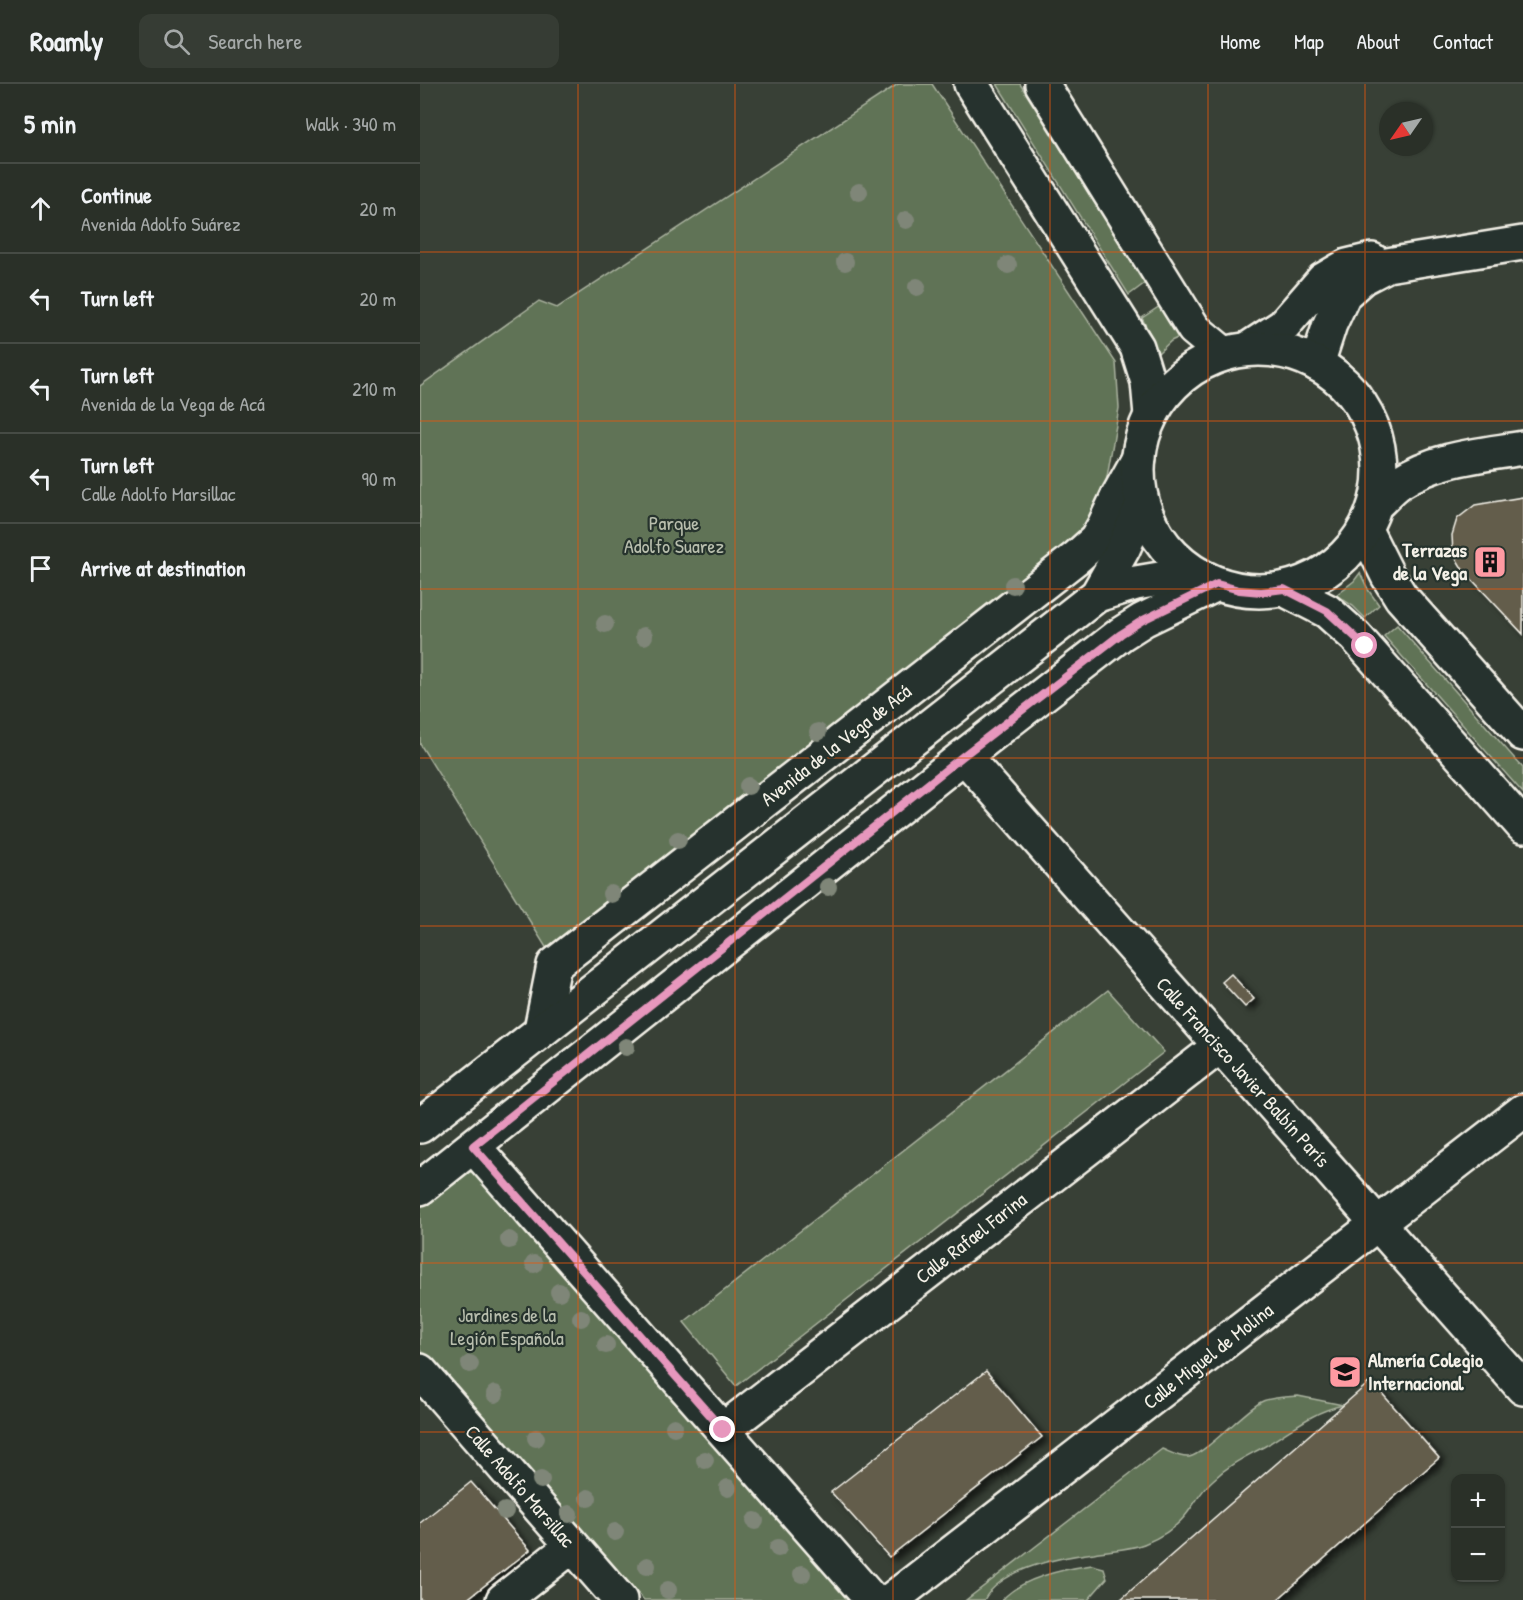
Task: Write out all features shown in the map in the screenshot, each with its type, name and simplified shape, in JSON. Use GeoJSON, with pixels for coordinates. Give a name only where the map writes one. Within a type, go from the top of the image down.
{"type":"FeatureCollection","features":[{"type":"Feature","properties":{"kind":"street"},"geometry":{"type":"LineString","coordinates":[[971,84],[1137,347],[1148,382],[1151,415]]}},
{"type":"Feature","properties":{"kind":"street"},"geometry":{"type":"LineString","coordinates":[[1042,84],[1194,329],[1236,352],[1283,351],[1317,364],[1334,375],[1361,405],[1377,442],[1380,484],[1370,517],[1354,547],[1339,562],[1304,583],[1261,592],[1239,590],[1206,578],[1177,560],[1162,543],[1143,504],[1139,489],[1139,458],[1141,443],[1151,415],[1164,394],[1181,377],[1201,363],[1236,352],[1283,326],[1323,280],[1347,266],[1375,260],[1387,265]]}},
{"type":"Feature","properties":{"kind":"street"},"geometry":{"type":"LineString","coordinates":[[1317,364],[1330,324],[1344,294],[1362,278],[1387,265],[1523,243]]}},
{"type":"Feature","properties":{"kind":"street"},"geometry":{"type":"LineString","coordinates":[[1370,423],[1397,446],[1420,456],[1450,460]]}},
{"type":"Feature","properties":{"kind":"street"},"geometry":{"type":"LineString","coordinates":[[1370,517],[1399,482],[1420,471],[1450,460],[1523,448]]}},
{"type":"Feature","properties":{"kind":"street","name":"Avenida de la Vega de Acá"},"geometry":{"type":"LineString","coordinates":[[541,1030],[554,965],[1077,557],[1096,540],[1139,458]]}},
{"type":"Feature","properties":{"kind":"street"},"geometry":{"type":"LineString","coordinates":[[420,1126],[1097,594],[1123,549],[1143,504]]}},
{"type":"Feature","properties":{"kind":"street"},"geometry":{"type":"LineString","coordinates":[[1370,517],[1388,576],[1401,597],[1523,734]]}},
{"type":"Feature","properties":{"kind":"street"},"geometry":{"type":"LineString","coordinates":[[1097,594],[1136,583],[1206,578]]}},
{"type":"Feature","properties":{"kind":"street"},"geometry":{"type":"LineString","coordinates":[[420,1188],[963,756],[1126,630],[1206,578]]}},
{"type":"Feature","properties":{"kind":"street"},"geometry":{"type":"LineString","coordinates":[[1284,589],[1327,611],[1356,637],[1523,826]]}},
{"type":"Feature","properties":{"kind":"street","name":"Calle Francisco Javier Balbín París"},"geometry":{"type":"LineString","coordinates":[[963,756],[1523,1388]]}},
{"type":"Feature","properties":{"kind":"street","name":"Calle Rafael Farina"},"geometry":{"type":"LineString","coordinates":[[723,1430],[1220,1046]]}},
{"type":"Feature","properties":{"kind":"street","name":"Calle Miguel de Molina"},"geometry":{"type":"LineString","coordinates":[[891,1600],[1523,1111]]}},
{"type":"Feature","properties":{"kind":"street"},"geometry":{"type":"LineString","coordinates":[[473,1146],[872,1600]]}},
{"type":"Feature","properties":{"kind":"street","name":"Calle Adolfo Marsillac"},"geometry":{"type":"LineString","coordinates":[[420,1371],[620,1600]]}},
{"type":"Feature","properties":{"kind":"street"},"geometry":{"type":"LineString","coordinates":[[503,1600],[572,1546]]}},
{"type":"Feature","properties":{"kind":"green space","name":"Parque Adolfo Suarez"},"geometry":{"type":"Polygon","coordinates":[[[898,84],[932,84],[1116,363],[1119,408],[1105,488],[1104,526],[547,949],[420,744],[420,386],[539,301],[557,308],[898,84]]]}},
{"type":"Feature","properties":{"kind":"green space"},"geometry":{"type":"Polygon","coordinates":[[[997,84],[1020,84],[1145,283],[1129,295],[997,84]]]}},
{"type":"Feature","properties":{"kind":"green space"},"geometry":{"type":"Polygon","coordinates":[[[1160,306],[1170,322],[1186,334],[1171,341],[1157,354],[1142,318],[1160,306]]]}},
{"type":"Feature","properties":{"kind":"green space"},"geometry":{"type":"Polygon","coordinates":[[[1360,573],[1379,605],[1365,618],[1353,606],[1336,595],[1354,581],[1360,573]]]}},
{"type":"Feature","properties":{"kind":"green space"},"geometry":{"type":"Polygon","coordinates":[[[1397,625],[1523,768],[1523,793],[1384,636],[1397,625]]]}},
{"type":"Feature","properties":{"kind":"green space"},"geometry":{"type":"Polygon","coordinates":[[[1108,990],[1164,1052],[736,1386],[684,1322],[1108,990]]]}},
{"type":"Feature","properties":{"kind":"green space","name":"Jardines de la Legión Española"},"geometry":{"type":"Polygon","coordinates":[[[468,1171],[476,1174],[855,1600],[644,1600],[420,1350],[420,1198],[455,1173],[468,1171]]]}},
{"type":"Feature","properties":{"kind":"green space"},"geometry":{"type":"Polygon","coordinates":[[[1298,1396],[1343,1405],[1312,1417],[1226,1469],[1205,1488],[1181,1520],[1161,1536],[1132,1548],[1065,1558],[1033,1566],[1004,1580],[992,1589],[984,1600],[966,1600],[1162,1449],[1179,1456],[1189,1457],[1204,1449],[1261,1402],[1274,1398],[1298,1396]]]}},
{"type":"Feature","properties":{"kind":"green space"},"geometry":{"type":"Polygon","coordinates":[[[1092,1565],[1104,1568],[1107,1578],[1088,1600],[1002,1600],[1021,1585],[1044,1575],[1092,1565]]]}},
{"type":"Feature","properties":{"kind":"building","name":"Terrazas de la Vega"},"geometry":{"type":"Polygon","coordinates":[[[1523,497],[1523,634],[1463,570],[1453,553],[1452,535],[1457,519],[1475,505],[1523,497]]]}},
{"type":"Feature","properties":{"kind":"building"},"geometry":{"type":"Polygon","coordinates":[[[1231,974],[1254,999],[1245,1007],[1222,982],[1231,974]]]}},
{"type":"Feature","properties":{"kind":"building"},"geometry":{"type":"Polygon","coordinates":[[[986,1371],[1042,1437],[889,1557],[831,1492],[986,1371]]]}},
{"type":"Feature","properties":{"kind":"building"},"geometry":{"type":"Polygon","coordinates":[[[1371,1381],[1439,1458],[1277,1600],[1120,1600],[1371,1381]]]}},
{"type":"Feature","properties":{"kind":"building"},"geometry":{"type":"Polygon","coordinates":[[[471,1482],[530,1550],[466,1600],[420,1600],[420,1523],[471,1482]]]}},
{"type":"Feature","properties":{"kind":"place","name":"Terrazas de la Vega"},"geometry":{"type":"Point","coordinates":[1490,562]}},
{"type":"Feature","properties":{"kind":"place","name":"Almería Colegio Internacional"},"geometry":{"type":"Point","coordinates":[1345,1372]}},
{"type":"Feature","properties":{"kind":"route"},"geometry":{"type":"LineString","coordinates":[[723,1430],[473,1146],[963,756],[1121,634],[1143,620],[1217,584],[1239,590],[1261,592],[1284,589],[1327,611],[1365,646]]}}]}
